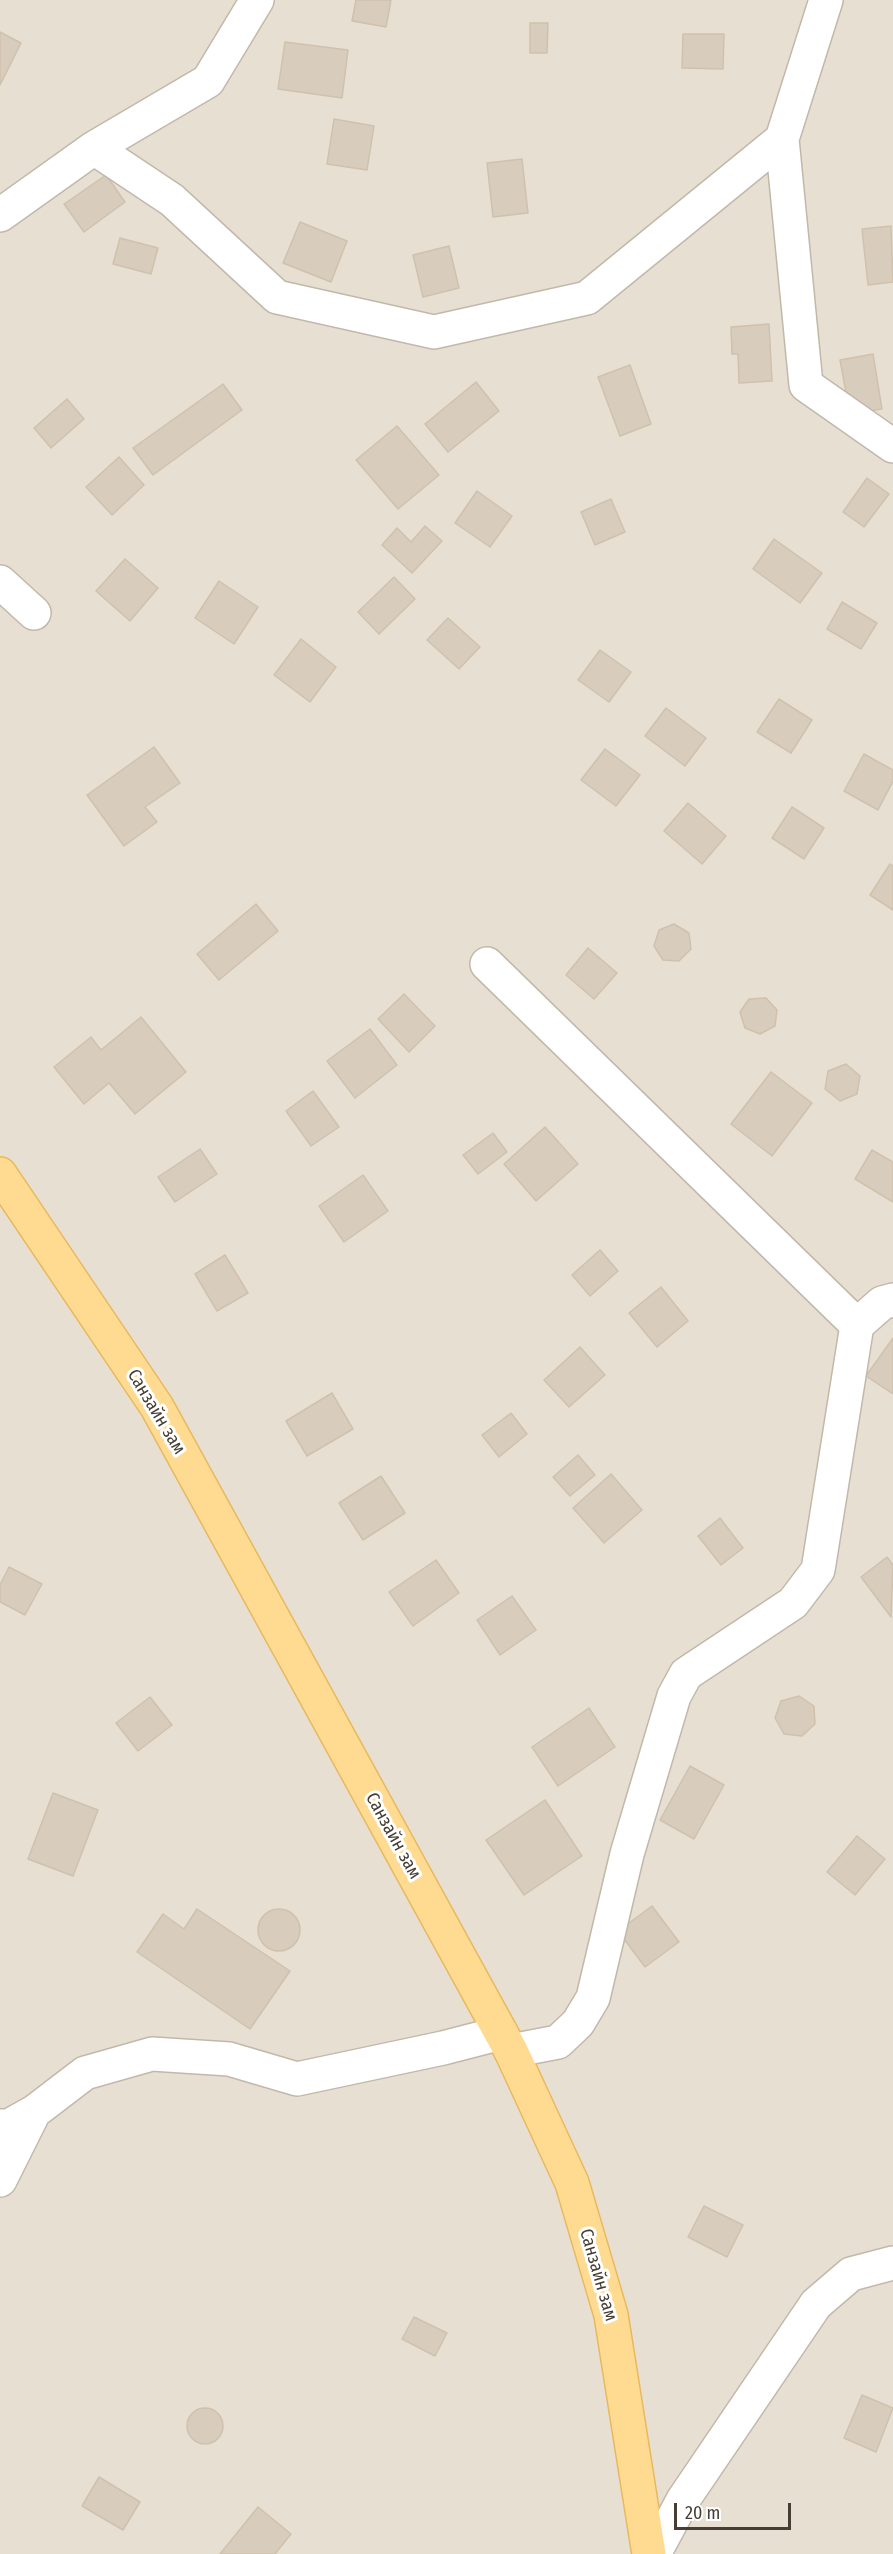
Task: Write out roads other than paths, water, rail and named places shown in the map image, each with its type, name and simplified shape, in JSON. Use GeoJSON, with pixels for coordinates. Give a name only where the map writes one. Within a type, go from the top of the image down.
{"type":"FeatureCollection","features":[{"type":"Feature","properties":{"kind":"main road","name":"Санзайн зам"},"geometry":{"type":"LineString","coordinates":[[0,1174],[157,1407],[506,2042],[572,2183],[611,2314],[649,2554]]}},
{"type":"Feature","properties":{"kind":"street"},"geometry":{"type":"LineString","coordinates":[[0,214],[94,148],[208,81],[257,0]]}},
{"type":"Feature","properties":{"kind":"street"},"geometry":{"type":"LineString","coordinates":[[826,0],[782,139],[806,385],[893,446]]}},
{"type":"Feature","properties":{"kind":"street"},"geometry":{"type":"LineString","coordinates":[[94,148],[172,200],[277,297],[434,332],[587,298],[782,139]]}},
{"type":"Feature","properties":{"kind":"street"},"geometry":{"type":"LineString","coordinates":[[0,582],[34,612]]}},
{"type":"Feature","properties":{"kind":"street"},"geometry":{"type":"LineString","coordinates":[[487,964],[857,1325]]}},
{"type":"Feature","properties":{"kind":"street"},"geometry":{"type":"LineString","coordinates":[[0,2126],[9,2126],[34,2112],[85,2073],[152,2054],[229,2059],[297,2079],[443,2048],[506,2042],[558,2042],[578,2023],[593,1998],[627,1854],[674,1696],[686,1674],[793,1603],[818,1570],[857,1325],[882,1303],[893,1300]]}},
{"type":"Feature","properties":{"kind":"street"},"geometry":{"type":"LineString","coordinates":[[0,2180],[34,2112]]}},
{"type":"Feature","properties":{"kind":"street"},"geometry":{"type":"LineString","coordinates":[[654,2554],[683,2500],[816,2304],[851,2274],[893,2263]]}}]}
